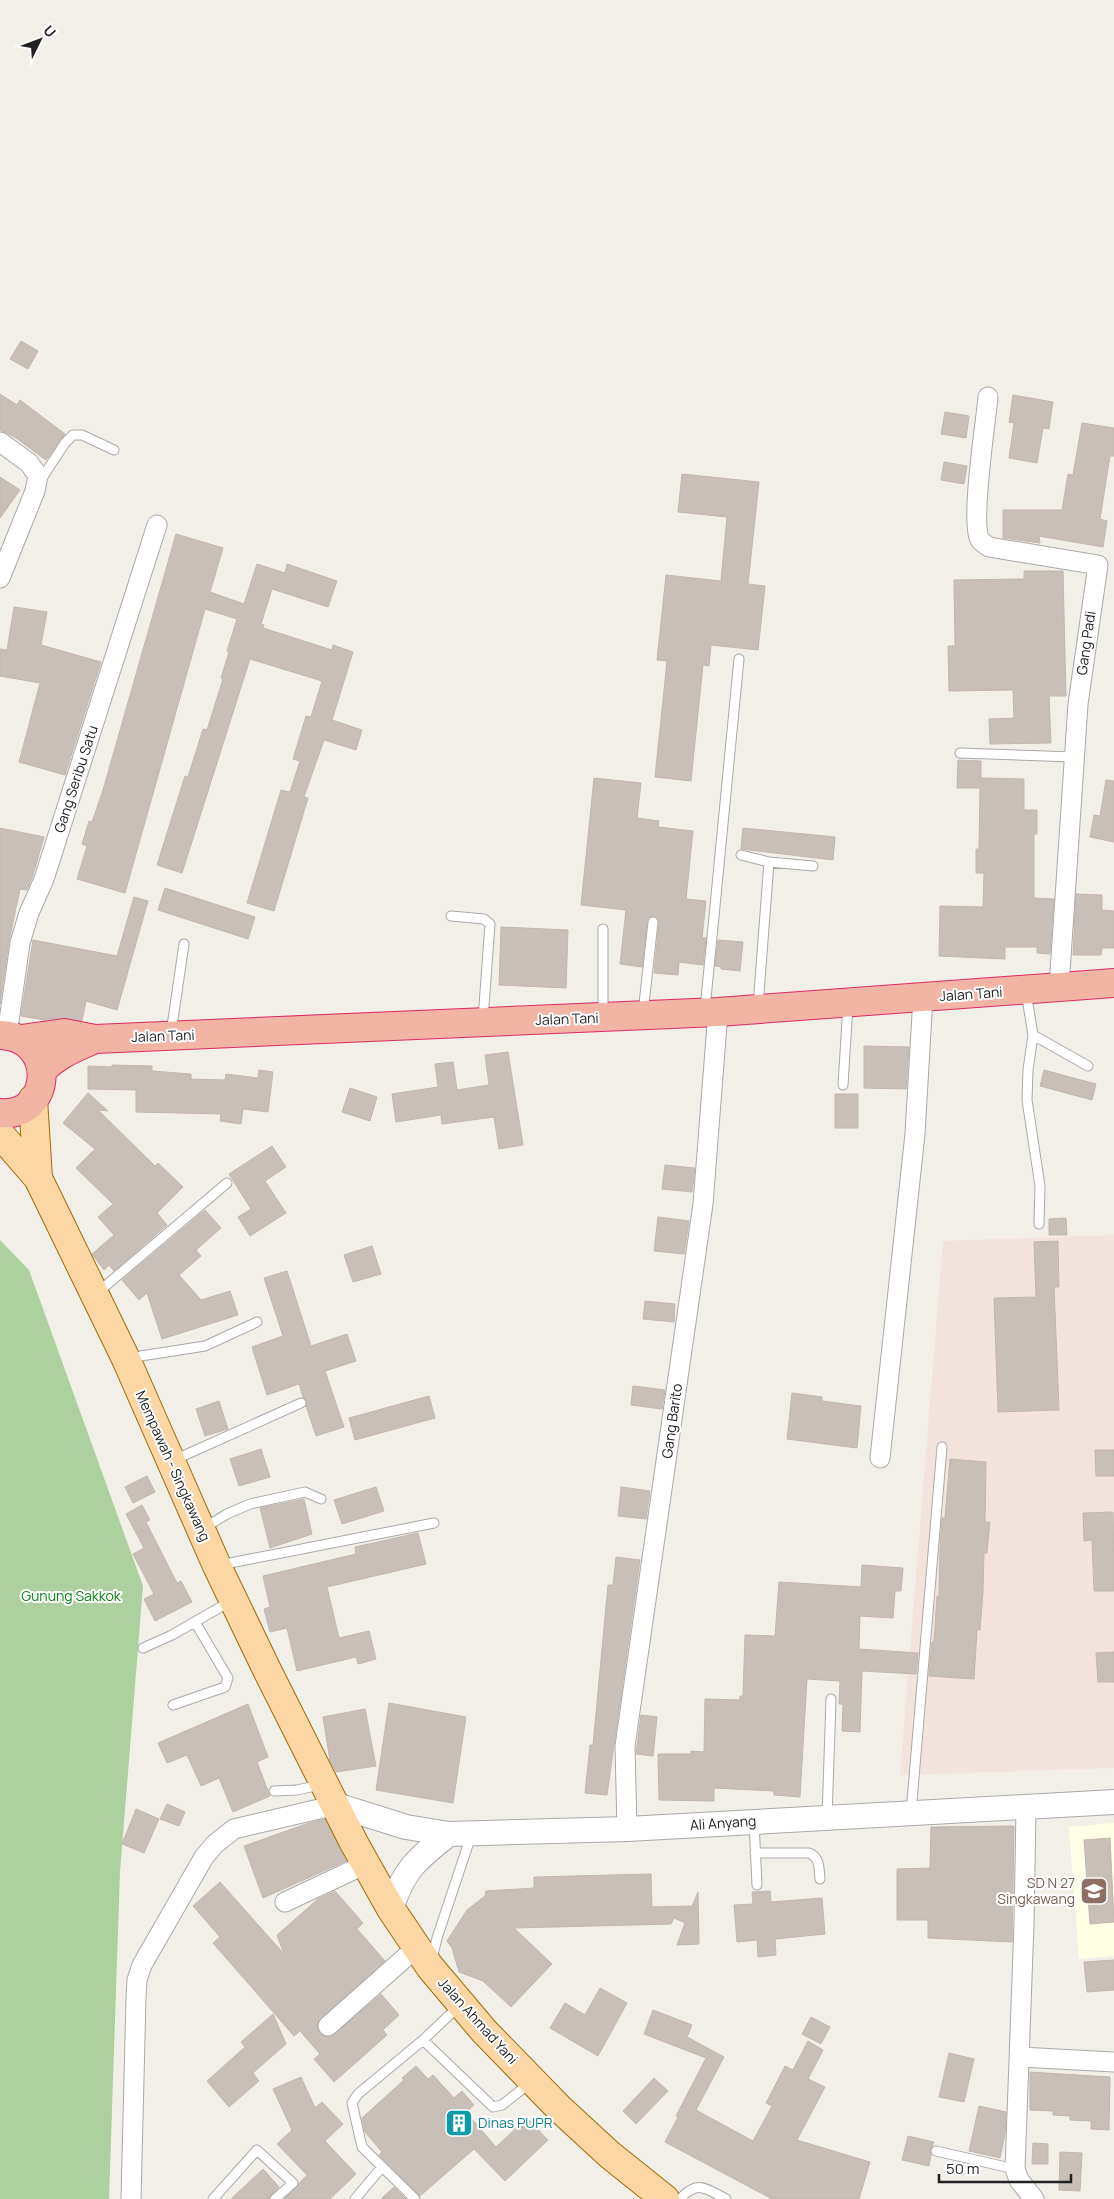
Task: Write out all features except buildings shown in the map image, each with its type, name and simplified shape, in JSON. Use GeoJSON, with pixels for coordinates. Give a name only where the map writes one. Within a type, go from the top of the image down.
{"type":"FeatureCollection","features":[{"type":"Feature","properties":{"kind":"highway","name":"Jalan Tani"},"geometry":{"type":"LineString","coordinates":[[9,1037],[64,1033],[95,1039],[603,1018],[848,1003],[1114,983]]}},
{"type":"Feature","properties":{"kind":"highway"},"geometry":{"type":"LineString","coordinates":[[0,1113],[16,1111],[33,1099],[39,1091],[42,1070],[35,1052],[9,1037]]}},
{"type":"Feature","properties":{"kind":"highway"},"geometry":{"type":"LineString","coordinates":[[42,1070],[53,1058],[95,1039]]}},
{"type":"Feature","properties":{"kind":"main road"},"geometry":{"type":"LineString","coordinates":[[33,1099],[38,1178]]}},
{"type":"Feature","properties":{"kind":"main road","name":"Mempawah - Singkawang"},"geometry":{"type":"LineString","coordinates":[[0,1134],[38,1178],[126,1359],[217,1566],[330,1795]]}},
{"type":"Feature","properties":{"kind":"main road","name":"Jalan Ahmad Yani"},"geometry":{"type":"LineString","coordinates":[[330,1795],[391,1909],[460,2005],[532,2080],[610,2154],[665,2199]]}},
{"type":"Feature","properties":{"kind":"street","name":"Gang Padi"},"geometry":{"type":"LineString","coordinates":[[988,397],[978,486],[977,527],[980,540],[989,547],[1106,566],[1078,704],[1059,987]]}},
{"type":"Feature","properties":{"kind":"street"},"geometry":{"type":"LineString","coordinates":[[0,442],[34,468],[38,476],[37,485],[0,578]]}},
{"type":"Feature","properties":{"kind":"street","name":"Gang Seribu Satu"},"geometry":{"type":"LineString","coordinates":[[9,1037],[20,943],[29,914],[44,878],[157,525]]}},
{"type":"Feature","properties":{"kind":"street"},"geometry":{"type":"LineString","coordinates":[[880,1458],[915,1134],[923,997]]}},
{"type":"Feature","properties":{"kind":"street","name":"Gang Barito"},"geometry":{"type":"LineString","coordinates":[[627,1830],[625,1746],[703,1204],[711,1012]]}},
{"type":"Feature","properties":{"kind":"street"},"geometry":{"type":"LineString","coordinates":[[131,2199],[136,1998],[137,1980],[142,1965],[204,1857],[223,1836],[234,1829],[330,1795]]}},
{"type":"Feature","properties":{"kind":"street","name":"Ali Anyang"},"geometry":{"type":"LineString","coordinates":[[330,1795],[406,1827],[460,1834],[627,1830],[1114,1802]]}},
{"type":"Feature","properties":{"kind":"street"},"geometry":{"type":"LineString","coordinates":[[1026,1808],[1020,2057],[1015,2169],[1019,2180],[1034,2199]]}},
{"type":"Feature","properties":{"kind":"street"},"geometry":{"type":"LineString","coordinates":[[391,1909],[398,1888],[417,1859],[460,1834]]}},
{"type":"Feature","properties":{"kind":"street"},"geometry":{"type":"LineString","coordinates":[[285,1902],[366,1864]]}},
{"type":"Feature","properties":{"kind":"street"},"geometry":{"type":"LineString","coordinates":[[328,2026],[424,1957]]}},
{"type":"Feature","properties":{"kind":"street"},"geometry":{"type":"LineString","coordinates":[[1020,2057],[1114,2062]]}},
{"type":"Feature","properties":{"kind":"lane"},"geometry":{"type":"LineString","coordinates":[[37,485],[47,473],[64,443],[73,435],[82,435],[114,450]]}},
{"type":"Feature","properties":{"kind":"lane"},"geometry":{"type":"LineString","coordinates":[[711,1012],[739,659]]}},
{"type":"Feature","properties":{"kind":"lane"},"geometry":{"type":"LineString","coordinates":[[960,753],[1074,757]]}},
{"type":"Feature","properties":{"kind":"lane"},"geometry":{"type":"LineString","coordinates":[[741,855],[769,862],[813,866]]}},
{"type":"Feature","properties":{"kind":"lane"},"geometry":{"type":"LineString","coordinates":[[757,1009],[769,862]]}},
{"type":"Feature","properties":{"kind":"lane"},"geometry":{"type":"LineString","coordinates":[[450,916],[484,919],[490,924],[483,1022]]}},
{"type":"Feature","properties":{"kind":"lane"},"geometry":{"type":"LineString","coordinates":[[643,1016],[653,922]]}},
{"type":"Feature","properties":{"kind":"lane"},"geometry":{"type":"LineString","coordinates":[[603,929],[603,1018]]}},
{"type":"Feature","properties":{"kind":"lane"},"geometry":{"type":"LineString","coordinates":[[170,1036],[184,944]]}},
{"type":"Feature","properties":{"kind":"lane"},"geometry":{"type":"LineString","coordinates":[[1026,990],[1033,1036],[1028,1070],[1027,1100],[1040,1186],[1039,1224]]}},
{"type":"Feature","properties":{"kind":"lane"},"geometry":{"type":"LineString","coordinates":[[843,1085],[848,1003]]}},
{"type":"Feature","properties":{"kind":"lane"},"geometry":{"type":"LineString","coordinates":[[1033,1036],[1088,1066]]}},
{"type":"Feature","properties":{"kind":"lane"},"geometry":{"type":"LineString","coordinates":[[94,1295],[226,1183]]}},
{"type":"Feature","properties":{"kind":"lane"},"geometry":{"type":"LineString","coordinates":[[126,1359],[205,1346],[257,1322]]}},
{"type":"Feature","properties":{"kind":"lane"},"geometry":{"type":"LineString","coordinates":[[172,1461],[302,1403]]}},
{"type":"Feature","properties":{"kind":"lane"},"geometry":{"type":"LineString","coordinates":[[911,1814],[942,1447]]}},
{"type":"Feature","properties":{"kind":"lane"},"geometry":{"type":"LineString","coordinates":[[202,1530],[227,1514],[250,1504],[305,1492],[321,1499]]}},
{"type":"Feature","properties":{"kind":"lane"},"geometry":{"type":"LineString","coordinates":[[217,1566],[434,1523]]}},
{"type":"Feature","properties":{"kind":"lane"},"geometry":{"type":"LineString","coordinates":[[144,1648],[234,1600]]}},
{"type":"Feature","properties":{"kind":"lane"},"geometry":{"type":"LineString","coordinates":[[173,1705],[225,1687],[228,1684],[228,1678],[195,1622]]}},
{"type":"Feature","properties":{"kind":"lane"},"geometry":{"type":"LineString","coordinates":[[827,1818],[831,1699]]}},
{"type":"Feature","properties":{"kind":"lane"},"geometry":{"type":"LineString","coordinates":[[274,1791],[297,1790],[330,1795]]}},
{"type":"Feature","properties":{"kind":"lane"},"geometry":{"type":"LineString","coordinates":[[754,1822],[757,1885]]}},
{"type":"Feature","properties":{"kind":"lane"},"geometry":{"type":"LineString","coordinates":[[424,1957],[437,1938],[460,1834]]}},
{"type":"Feature","properties":{"kind":"lane"},"geometry":{"type":"LineString","coordinates":[[755,1853],[809,1853],[814,1855],[818,1861],[820,1879]]}},
{"type":"Feature","properties":{"kind":"lane"},"geometry":{"type":"LineString","coordinates":[[415,2199],[362,2147],[352,2103],[358,2094],[423,2040],[460,2005]]}},
{"type":"Feature","properties":{"kind":"lane"},"geometry":{"type":"LineString","coordinates":[[423,2040],[494,2107],[502,2105],[532,2080]]}},
{"type":"Feature","properties":{"kind":"lane"},"geometry":{"type":"LineString","coordinates":[[212,2199],[257,2150],[293,2183],[275,2199]]}},
{"type":"Feature","properties":{"kind":"lane"},"geometry":{"type":"LineString","coordinates":[[936,2151],[1015,2169]]}},
{"type":"Feature","properties":{"kind":"lane"},"geometry":{"type":"LineString","coordinates":[[355,2199],[382,2167]]}},
{"type":"Feature","properties":{"kind":"lane"},"geometry":{"type":"LineString","coordinates":[[680,2199],[693,2187],[699,2186],[726,2199]]}},
{"type":"Feature","properties":{"kind":"shaded area"},"geometry":{"type":"Polygon","coordinates":[[[1114,1235],[1114,1768],[900,1775],[943,1241],[1114,1235]]]}},
{"type":"Feature","properties":{"kind":"shaded area","name":"SD N 27 Singkawang"},"geometry":{"type":"Polygon","coordinates":[[[1114,1823],[1114,1956],[1079,1959],[1069,1827],[1114,1823]]]}},
{"type":"Feature","properties":{"kind":"green space","name":"Gunung Sakkok"},"geometry":{"type":"Polygon","coordinates":[[[0,1240],[29,1270],[143,1586],[120,1872],[109,2199],[0,2199],[0,1240]]]}},
{"type":"Feature","properties":{"kind":"place","name":"SD N 27 Singkawang"},"geometry":{"type":"Point","coordinates":[1094,1891]}},
{"type":"Feature","properties":{"kind":"place","name":"Dinas PUPR"},"geometry":{"type":"Point","coordinates":[459,2123]}}]}
